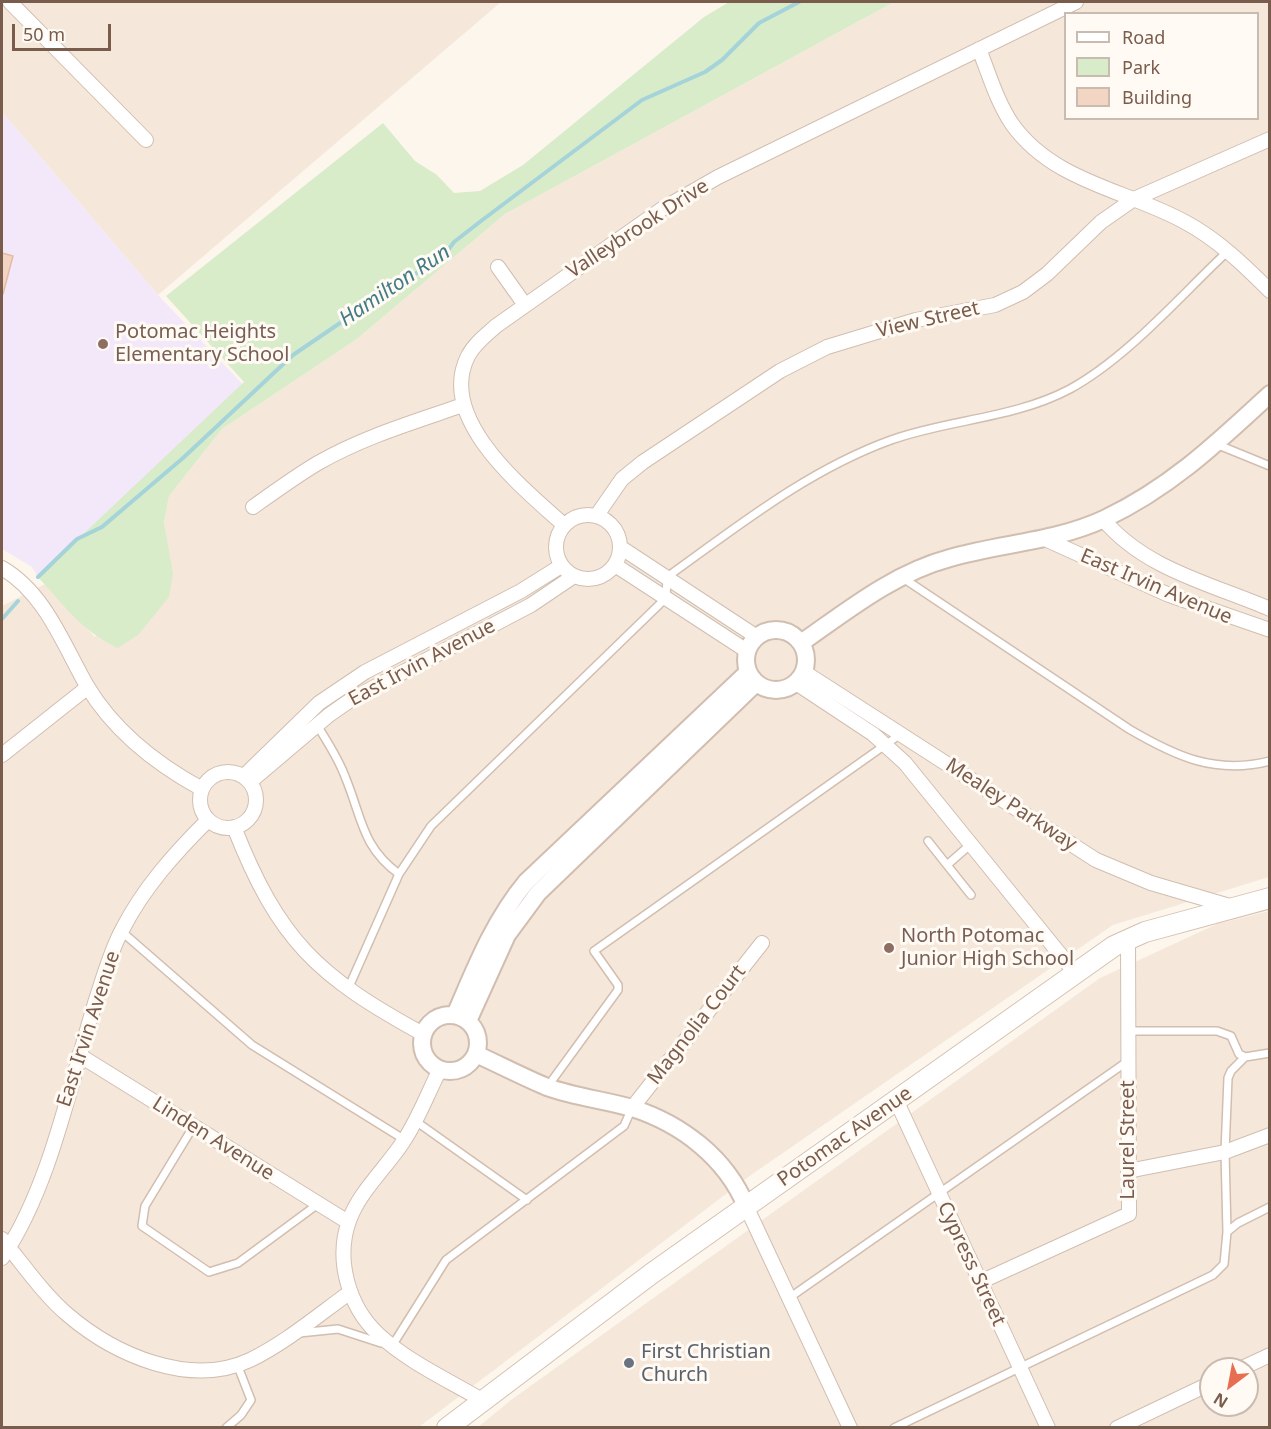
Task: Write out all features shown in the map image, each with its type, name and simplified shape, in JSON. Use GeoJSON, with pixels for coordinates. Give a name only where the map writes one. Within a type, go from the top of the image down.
{"type":"FeatureCollection","features":[{"type":"Feature","properties":{"kind":"main road","name":"Potomac Avenue"},"geometry":{"type":"LineString","coordinates":[[447,1428],[746,1206],[1128,938],[1269,898]]}},
{"type":"Feature","properties":{"kind":"street"},"geometry":{"type":"LineString","coordinates":[[9,2],[146,140]]}},
{"type":"Feature","properties":{"kind":"street","name":"Valleybrook Drive"},"geometry":{"type":"LineString","coordinates":[[564,525],[503,466],[477,434],[463,405],[462,372],[468,356],[496,326],[662,209],[718,177],[1076,2]]}},
{"type":"Feature","properties":{"kind":"street"},"geometry":{"type":"LineString","coordinates":[[980,49],[1001,105],[1013,125],[1030,143],[1081,178],[1185,222],[1227,252],[1269,291]]}},
{"type":"Feature","properties":{"kind":"street","name":"View Street"},"geometry":{"type":"LineString","coordinates":[[597,515],[610,493],[636,468],[780,371],[828,347],[872,332],[994,305],[1023,292],[1047,274],[1101,222],[1134,199],[1269,139]]}},
{"type":"Feature","properties":{"kind":"street"},"geometry":{"type":"LineString","coordinates":[[498,267],[525,305]]}},
{"type":"Feature","properties":{"kind":"street"},"geometry":{"type":"LineString","coordinates":[[1103,519],[1152,494],[1186,471],[1269,394]]}},
{"type":"Feature","properties":{"kind":"street"},"geometry":{"type":"LineString","coordinates":[[253,507],[317,464],[343,451],[370,438],[463,405]]}},
{"type":"Feature","properties":{"kind":"street"},"geometry":{"type":"LineString","coordinates":[[585,514],[597,515],[614,527],[620,547],[615,565],[605,575],[595,579],[574,576],[561,566],[555,552],[556,537],[573,517],[585,514]]}},
{"type":"Feature","properties":{"kind":"street","name":"East Irvin Avenue"},"geometry":{"type":"LineString","coordinates":[[801,643],[900,576],[951,557],[1045,539],[1103,519],[1118,537],[1137,552],[1269,609]]}},
{"type":"Feature","properties":{"kind":"street","name":"East Irvin Avenue"},"geometry":{"type":"LineString","coordinates":[[1045,539],[1169,595],[1269,630]]}},
{"type":"Feature","properties":{"kind":"street"},"geometry":{"type":"LineString","coordinates":[[620,547],[757,637]]}},
{"type":"Feature","properties":{"kind":"street"},"geometry":{"type":"LineString","coordinates":[[615,565],[747,651]]}},
{"type":"Feature","properties":{"kind":"street","name":"East Irvin Avenue"},"geometry":{"type":"LineString","coordinates":[[312,719],[319,703],[365,672],[521,591],[561,566]]}},
{"type":"Feature","properties":{"kind":"street"},"geometry":{"type":"LineString","coordinates":[[2,568],[23,583],[42,606],[88,687],[121,730],[142,750],[202,789]]}},
{"type":"Feature","properties":{"kind":"street","name":"East Irvin Avenue"},"geometry":{"type":"LineString","coordinates":[[247,779],[312,719],[531,605],[574,576]]}},
{"type":"Feature","properties":{"kind":"street"},"geometry":{"type":"LineString","coordinates":[[780,630],[792,634],[801,643],[807,662],[800,677],[776,691],[766,689],[752,678],[747,651],[757,637],[768,631],[780,630]]}},
{"type":"Feature","properties":{"kind":"street","name":"Mealey Parkway"},"geometry":{"type":"LineString","coordinates":[[800,677],[902,733],[1096,860],[1151,883],[1233,907]]}},
{"type":"Feature","properties":{"kind":"street","name":"Mealey Parkway"},"geometry":{"type":"LineString","coordinates":[[800,677],[886,745],[971,844],[1076,974]]}},
{"type":"Feature","properties":{"kind":"street"},"geometry":{"type":"LineString","coordinates":[[462,1018],[494,928],[514,909],[540,868],[667,759],[752,678]]}},
{"type":"Feature","properties":{"kind":"street"},"geometry":{"type":"LineString","coordinates":[[2,755],[88,687]]}},
{"type":"Feature","properties":{"kind":"street"},"geometry":{"type":"LineString","coordinates":[[232,772],[247,779],[256,800],[255,809],[250,818],[234,827],[225,828],[208,820],[202,811],[200,800],[202,789],[209,779],[220,773],[232,772]]}},
{"type":"Feature","properties":{"kind":"street","name":"East Irvin Avenue"},"geometry":{"type":"LineString","coordinates":[[4,1248],[30,1207],[46,1166],[79,1055],[121,931],[148,886],[174,854],[208,820]]}},
{"type":"Feature","properties":{"kind":"street"},"geometry":{"type":"LineString","coordinates":[[234,827],[253,875],[275,914],[295,942],[348,989],[423,1034]]}},
{"type":"Feature","properties":{"kind":"street","name":"Laurel Street"},"geometry":{"type":"LineString","coordinates":[[980,1282],[1129,1214],[1128,938]]}},
{"type":"Feature","properties":{"kind":"street","name":"Magnolia Court"},"geometry":{"type":"LineString","coordinates":[[632,1108],[762,942]]}},
{"type":"Feature","properties":{"kind":"street"},"geometry":{"type":"LineString","coordinates":[[462,1018],[476,1030],[478,1042],[476,1054],[470,1063],[461,1069],[440,1069],[425,1055],[423,1034],[436,1019],[462,1018]]}},
{"type":"Feature","properties":{"kind":"street"},"geometry":{"type":"LineString","coordinates":[[476,1054],[547,1087],[632,1108],[682,1131],[702,1146],[736,1183],[850,1428]]}},
{"type":"Feature","properties":{"kind":"street","name":"Linden Avenue"},"geometry":{"type":"LineString","coordinates":[[79,1055],[348,1222]]}},
{"type":"Feature","properties":{"kind":"street"},"geometry":{"type":"LineString","coordinates":[[440,1069],[405,1140],[361,1198],[348,1222],[345,1269],[349,1293],[377,1333],[394,1347],[482,1400]]}},
{"type":"Feature","properties":{"kind":"street","name":"Cypress Street"},"geometry":{"type":"LineString","coordinates":[[896,1100],[1048,1428]]}},
{"type":"Feature","properties":{"kind":"street"},"geometry":{"type":"LineString","coordinates":[[1128,1172],[1225,1152],[1269,1136]]}},
{"type":"Feature","properties":{"kind":"street"},"geometry":{"type":"LineString","coordinates":[[4,1248],[66,1314],[117,1347],[173,1368],[200,1370],[249,1360],[290,1335],[349,1293]]}},
{"type":"Feature","properties":{"kind":"street"},"geometry":{"type":"LineString","coordinates":[[1117,1428],[1199,1389]]}},
{"type":"Feature","properties":{"kind":"lane"},"geometry":{"type":"LineString","coordinates":[[348,989],[399,874],[431,826],[451,804],[666,598],[667,578],[766,506],[824,469],[855,454],[926,429],[1007,414],[1040,404],[1070,389],[1097,372],[1120,353],[1227,252]]}},
{"type":"Feature","properties":{"kind":"lane"},"geometry":{"type":"LineString","coordinates":[[1216,444],[1269,466]]}},
{"type":"Feature","properties":{"kind":"lane"},"geometry":{"type":"LineString","coordinates":[[900,576],[1129,729],[1160,747],[1181,757],[1219,765],[1239,766],[1269,761]]}},
{"type":"Feature","properties":{"kind":"lane"},"geometry":{"type":"LineString","coordinates":[[312,719],[335,753],[371,847],[382,862],[399,874]]}},
{"type":"Feature","properties":{"kind":"lane"},"geometry":{"type":"LineString","coordinates":[[547,1087],[618,990],[618,985],[594,951],[902,733]]}},
{"type":"Feature","properties":{"kind":"lane"},"geometry":{"type":"LineString","coordinates":[[928,841],[971,895]]}},
{"type":"Feature","properties":{"kind":"lane"},"geometry":{"type":"LineString","coordinates":[[947,865],[971,844]]}},
{"type":"Feature","properties":{"kind":"lane"},"geometry":{"type":"LineString","coordinates":[[121,931],[252,1045],[405,1140]]}},
{"type":"Feature","properties":{"kind":"lane"},"geometry":{"type":"LineString","coordinates":[[1127,1031],[1225,1033],[1231,1036],[1239,1054],[1245,1057]]}},
{"type":"Feature","properties":{"kind":"lane"},"geometry":{"type":"LineString","coordinates":[[894,1428],[1019,1366],[1213,1275],[1224,1264],[1227,1232],[1225,1152],[1228,1078],[1231,1071],[1245,1057],[1269,1053]]}},
{"type":"Feature","properties":{"kind":"lane"},"geometry":{"type":"LineString","coordinates":[[789,1298],[1128,1061]]}},
{"type":"Feature","properties":{"kind":"lane"},"geometry":{"type":"LineString","coordinates":[[290,1335],[338,1329],[394,1347],[446,1260],[624,1126],[632,1108]]}},
{"type":"Feature","properties":{"kind":"lane"},"geometry":{"type":"LineString","coordinates":[[414,1120],[526,1200]]}},
{"type":"Feature","properties":{"kind":"lane"},"geometry":{"type":"LineString","coordinates":[[193,1126],[146,1206],[142,1226],[209,1272],[238,1263],[318,1204]]}},
{"type":"Feature","properties":{"kind":"lane"},"geometry":{"type":"LineString","coordinates":[[1227,1232],[1238,1222],[1269,1207]]}},
{"type":"Feature","properties":{"kind":"lane"},"geometry":{"type":"LineString","coordinates":[[226,1428],[242,1415],[251,1400],[237,1364]]}},
{"type":"Feature","properties":{"kind":"shaded area"},"geometry":{"type":"Polygon","coordinates":[[[2,2],[501,2],[158,295],[2,112],[2,2]]]}},
{"type":"Feature","properties":{"kind":"shaded area"},"geometry":{"type":"Polygon","coordinates":[[[894,2],[1269,2],[1269,877],[1113,925],[751,1175],[419,1427],[2,1428],[2,606],[45,584],[95,637],[167,548],[164,523],[169,496],[222,429],[357,339],[505,214],[894,2]]]}},
{"type":"Feature","properties":{"kind":"shaded area","name":"Potomac Heights Elementary School"},"geometry":{"type":"Polygon","coordinates":[[[2,112],[158,295],[252,394],[102,527],[77,539],[38,577],[32,567],[2,549],[2,112]]]}},
{"type":"Feature","properties":{"kind":"shaded area"},"geometry":{"type":"Polygon","coordinates":[[[1269,911],[1269,1427],[477,1428],[511,1400],[1100,978],[1217,924],[1269,911]]]}},
{"type":"Feature","properties":{"kind":"green space"},"geometry":{"type":"Polygon","coordinates":[[[729,2],[894,2],[505,214],[357,339],[222,429],[169,496],[164,523],[173,573],[169,597],[138,635],[118,648],[105,641],[74,617],[38,577],[244,382],[166,296],[383,123],[415,161],[437,175],[454,193],[480,191],[523,165],[704,17],[729,2]]]}},
{"type":"Feature","properties":{"kind":"building"},"geometry":{"type":"Polygon","coordinates":[[[2,253],[13,256],[3,294],[2,294],[2,253]]]}},
{"type":"Feature","properties":{"kind":"waterway","name":"Hamilton Run"},"geometry":{"type":"LineString","coordinates":[[38,577],[77,539],[102,527],[183,458],[293,355],[390,289],[443,257],[454,242],[642,100],[705,72],[722,60],[759,23],[799,2]]}},
{"type":"Feature","properties":{"kind":"waterway","name":"Hamilton Run"},"geometry":{"type":"LineString","coordinates":[[2,619],[18,601]]}},
{"type":"Feature","properties":{"kind":"place","name":"Potomac Heights Elementary School"},"geometry":{"type":"Point","coordinates":[103,344]}},
{"type":"Feature","properties":{"kind":"place","name":"North Potomac Junior High School"},"geometry":{"type":"Point","coordinates":[889,948]}},
{"type":"Feature","properties":{"kind":"place","name":"First Christian Church"},"geometry":{"type":"Point","coordinates":[629,1363]}}]}
